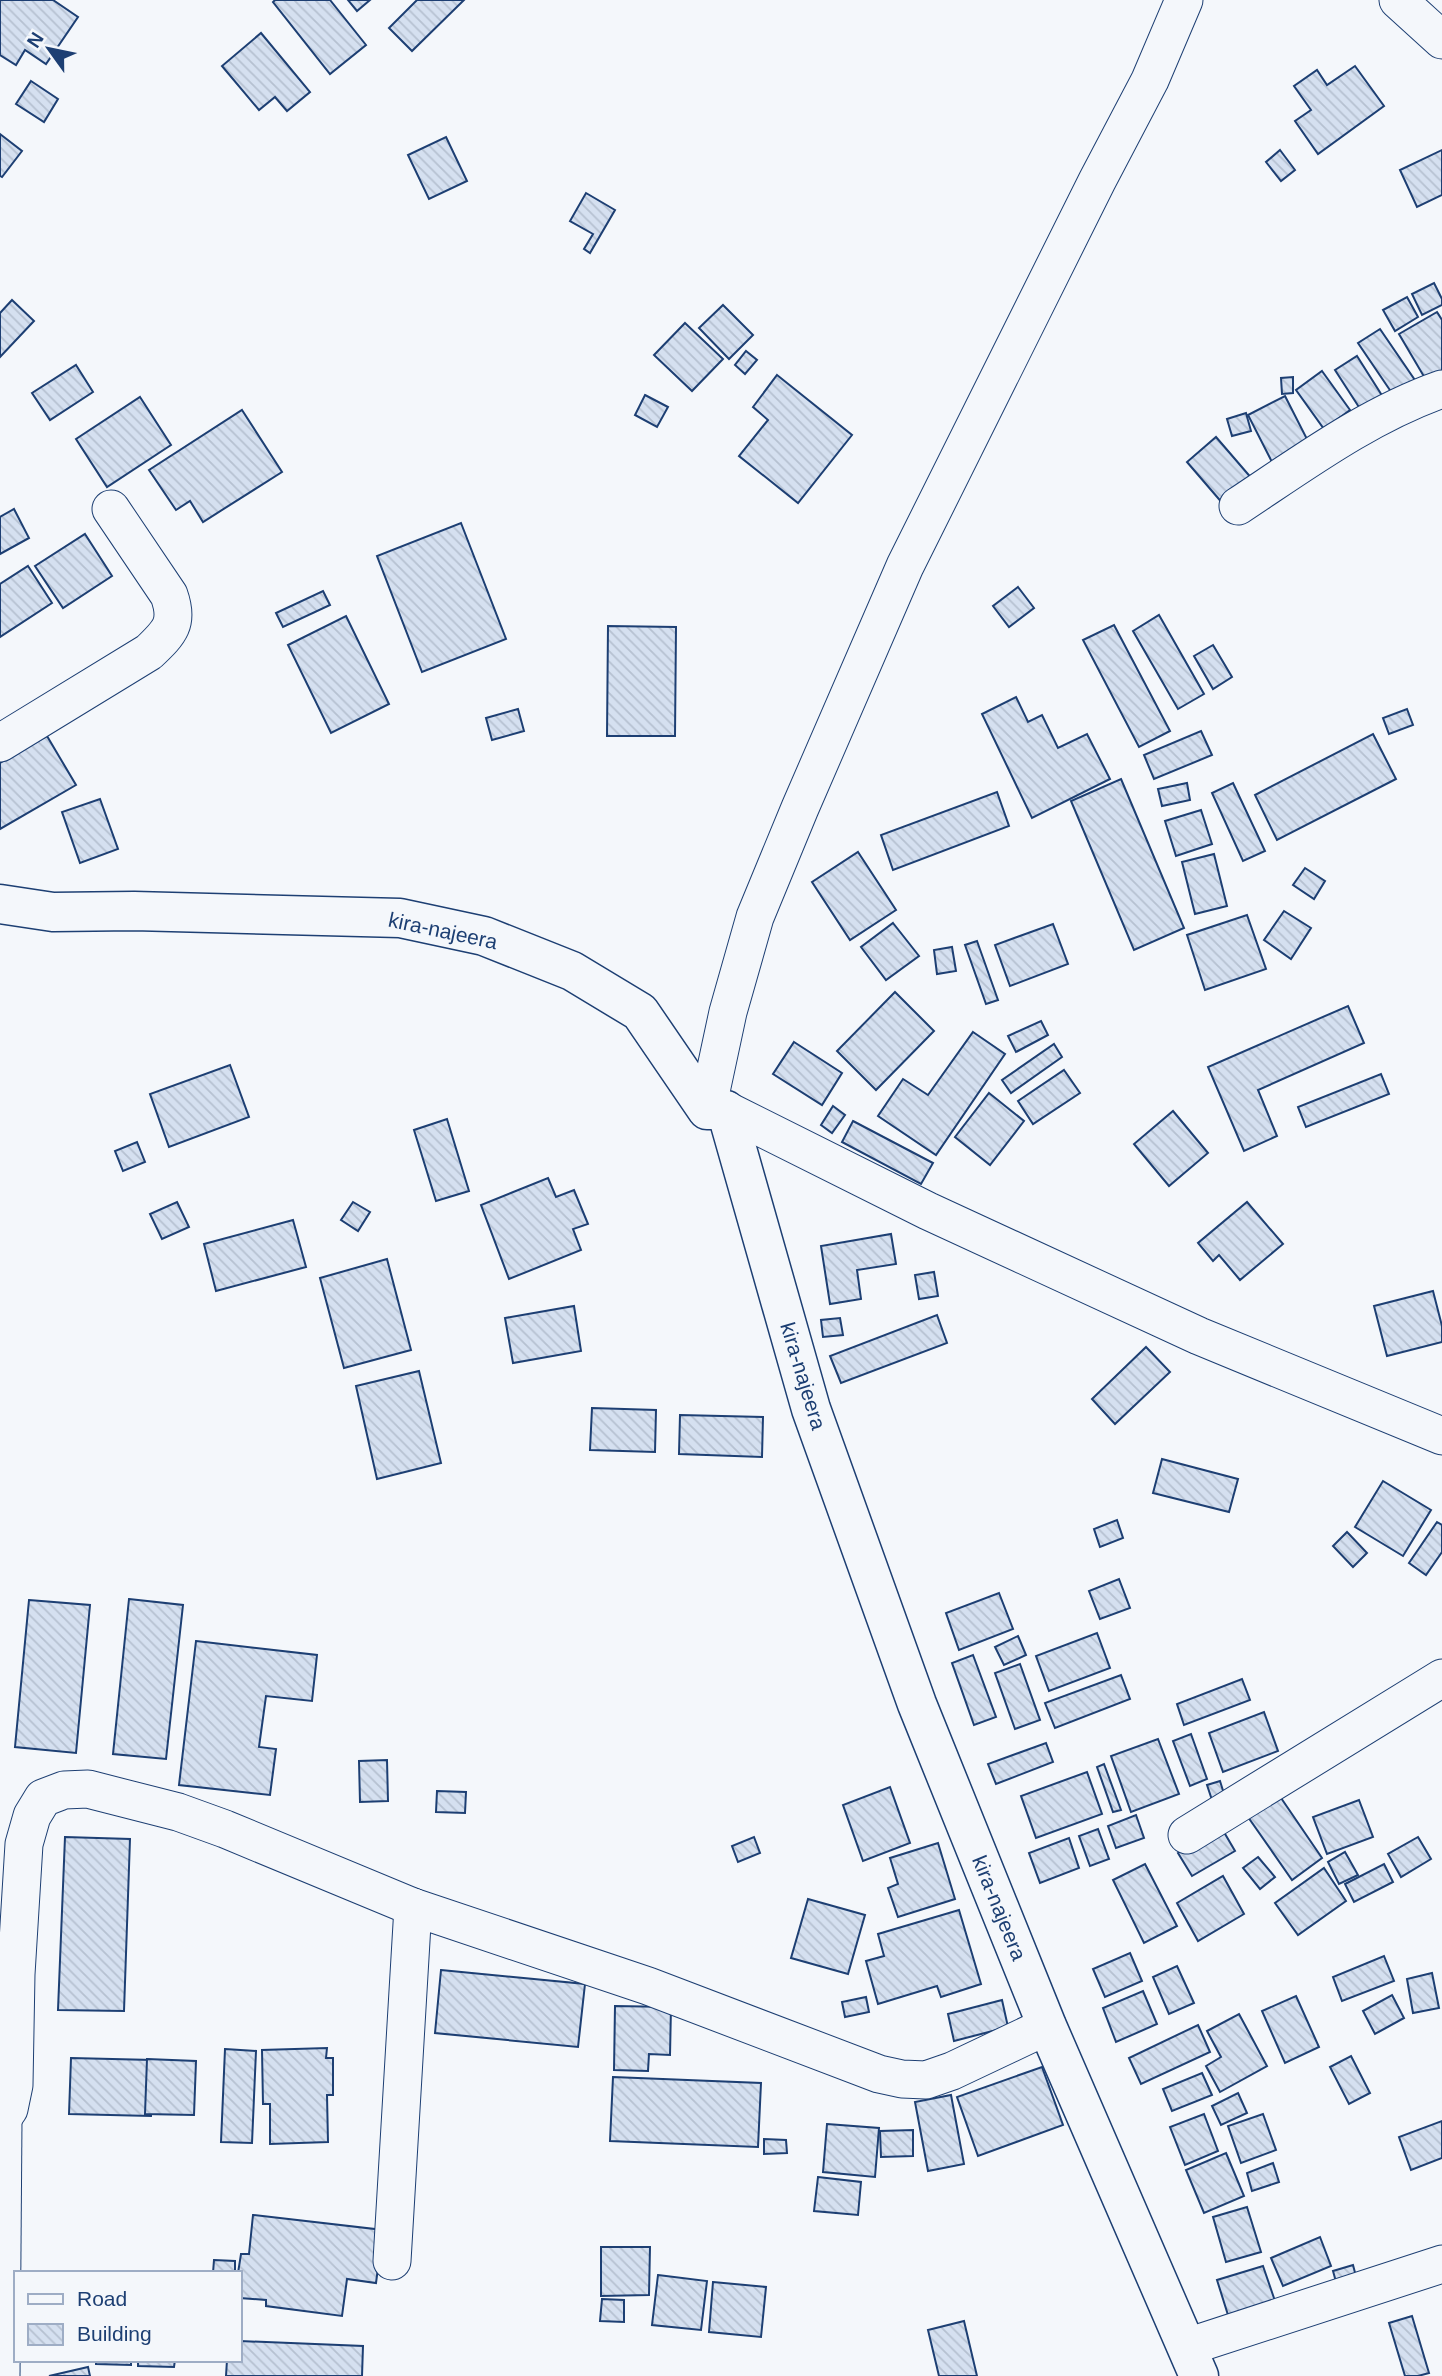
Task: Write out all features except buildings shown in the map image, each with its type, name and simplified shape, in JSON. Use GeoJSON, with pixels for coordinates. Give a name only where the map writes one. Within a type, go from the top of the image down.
{"type":"FeatureCollection","features":[{"type":"Feature","properties":{"kind":"street"},"geometry":{"type":"LineString","coordinates":[[1184,0],[1150,80],[905,566],[806,795],[755,917],[728,1012],[716,1110],[1199,1336],[1442,1436]]}},
{"type":"Feature","properties":{"kind":"street"},"geometry":{"type":"LineString","coordinates":[[1398,0],[1442,40]]}},
{"type":"Feature","properties":{"kind":"street"},"geometry":{"type":"LineString","coordinates":[[1238,506],[1352,431],[1442,389]]}},
{"type":"Feature","properties":{"kind":"street"},"geometry":{"type":"LineString","coordinates":[[0,743],[149,652],[165,637],[173,624],[175,610],[169,594],[111,509]]}},
{"type":"Feature","properties":{"kind":"street","name":"kira-najeera"},"geometry":{"type":"LineString","coordinates":[[0,904],[53,912],[400,918],[484,936],[572,971],[640,1012],[716,1110],[811,1409],[917,1704],[1047,2026],[1193,2361]]}},
{"type":"Feature","properties":{"kind":"street"},"geometry":{"type":"LineString","coordinates":[[1187,1835],[1442,1678]]}},
{"type":"Feature","properties":{"kind":"street"},"geometry":{"type":"LineString","coordinates":[[1,2376],[1,2121],[9,2109],[14,2085],[16,1974],[24,1844],[32,1816],[43,1798],[64,1790],[88,1789],[178,1812],[413,1907],[648,1986],[878,2074],[926,2080],[952,2071],[1047,2026]]}},
{"type":"Feature","properties":{"kind":"street"},"geometry":{"type":"LineString","coordinates":[[392,2261],[413,1907]]}},
{"type":"Feature","properties":{"kind":"street"},"geometry":{"type":"LineString","coordinates":[[1193,2361],[1442,2264]]}}]}
